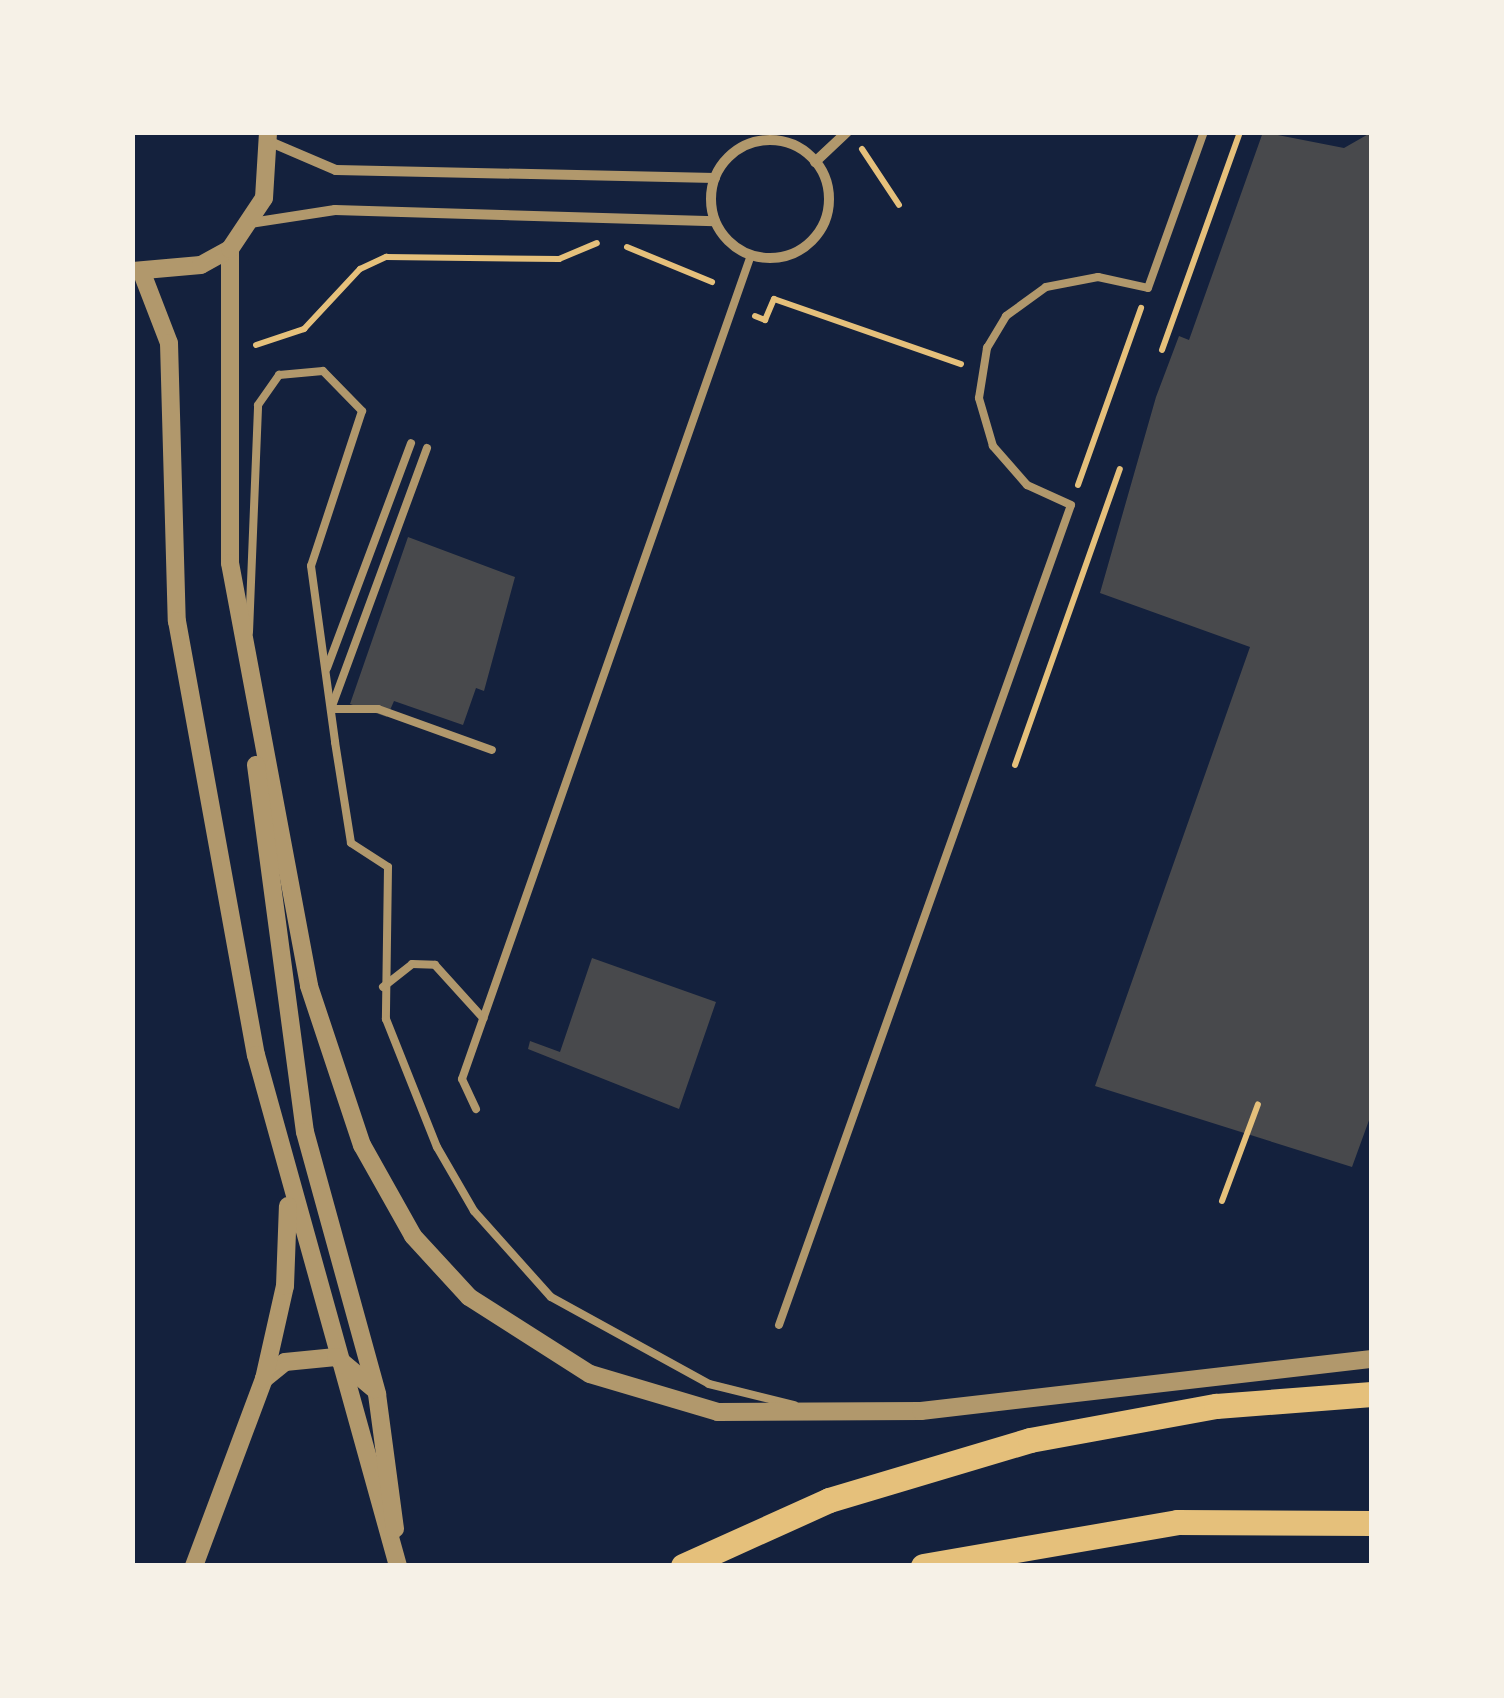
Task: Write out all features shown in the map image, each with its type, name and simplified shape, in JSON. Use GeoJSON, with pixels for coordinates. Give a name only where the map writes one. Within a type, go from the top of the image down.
{"type":"FeatureCollection","features":[{"type":"Feature","properties":{"kind":"main road"},"geometry":{"type":"LineString","coordinates":[[683,1566],[829,1500],[1000,1447],[1216,1406],[1372,1394]]}},
{"type":"Feature","properties":{"kind":"main road"},"geometry":{"type":"LineString","coordinates":[[923,1566],[1178,1522],[1372,1523]]}},
{"type":"Feature","properties":{"kind":"street"},"geometry":{"type":"LineString","coordinates":[[816,162],[848,132]]}},
{"type":"Feature","properties":{"kind":"street"},"geometry":{"type":"LineString","coordinates":[[398,1566],[286,1176],[188,690],[172,566],[170,348],[137,272],[201,265],[230,249],[252,223],[264,198],[268,137],[336,170],[715,178]]}},
{"type":"Feature","properties":{"kind":"street"},"geometry":{"type":"LineString","coordinates":[[252,223],[335,210],[715,221],[751,255],[779,258],[820,233],[828,188],[816,162],[788,142],[764,140],[741,148],[715,178],[715,221]]}},
{"type":"Feature","properties":{"kind":"street"},"geometry":{"type":"LineString","coordinates":[[230,249],[225,344],[230,563],[279,830],[331,1072],[396,1208],[432,1260],[517,1334],[644,1396],[718,1412],[823,1413],[993,1404],[1372,1358]]}},
{"type":"Feature","properties":{"kind":"street"},"geometry":{"type":"LineString","coordinates":[[247,660],[296,1084],[377,1394],[398,1566]]}},
{"type":"Feature","properties":{"kind":"street"},"geometry":{"type":"LineString","coordinates":[[194,1566],[264,1379],[288,1260],[286,1176]]}},
{"type":"Feature","properties":{"kind":"street"},"geometry":{"type":"LineString","coordinates":[[264,1379],[285,1362],[336,1358],[377,1394]]}},
{"type":"Feature","properties":{"kind":"lane"},"geometry":{"type":"LineString","coordinates":[[779,1325],[1071,505],[1027,485],[993,446],[981,370],[1006,316],[1046,287],[1098,277],[1148,288],[1204,132]]}},
{"type":"Feature","properties":{"kind":"lane"},"geometry":{"type":"LineString","coordinates":[[476,1109],[461,1089],[751,255]]}},
{"type":"Feature","properties":{"kind":"lane"},"geometry":{"type":"LineString","coordinates":[[247,660],[262,393],[279,376],[322,371],[362,412],[311,566],[350,844],[388,867],[383,987],[396,1053],[437,1147],[474,1211],[551,1298],[709,1384],[823,1413]]}},
{"type":"Feature","properties":{"kind":"lane"},"geometry":{"type":"LineString","coordinates":[[326,672],[411,443]]}},
{"type":"Feature","properties":{"kind":"lane"},"geometry":{"type":"LineString","coordinates":[[331,709],[427,448]]}},
{"type":"Feature","properties":{"kind":"lane"},"geometry":{"type":"LineString","coordinates":[[331,709],[378,710],[492,750]]}},
{"type":"Feature","properties":{"kind":"lane"},"geometry":{"type":"LineString","coordinates":[[383,987],[412,964],[435,964],[484,1018]]}},
{"type":"Feature","properties":{"kind":"path"},"geometry":{"type":"LineString","coordinates":[[848,132],[899,205]]}},
{"type":"Feature","properties":{"kind":"path"},"geometry":{"type":"LineString","coordinates":[[1162,350],[1240,132]]}},
{"type":"Feature","properties":{"kind":"path"},"geometry":{"type":"LineString","coordinates":[[225,344],[285,341],[360,268],[386,257],[559,258],[603,239]]}},
{"type":"Feature","properties":{"kind":"path"},"geometry":{"type":"LineString","coordinates":[[622,245],[714,278],[707,298],[765,320],[774,300],[981,370]]}},
{"type":"Feature","properties":{"kind":"path"},"geometry":{"type":"LineString","coordinates":[[1071,505],[1148,288]]}},
{"type":"Feature","properties":{"kind":"path"},"geometry":{"type":"LineString","coordinates":[[1016,765],[1120,469]]}},
{"type":"Feature","properties":{"kind":"path"},"geometry":{"type":"LineString","coordinates":[[1222,1201],[1258,1104]]}},
{"type":"Feature","properties":{"kind":"building"},"geometry":{"type":"Polygon","coordinates":[[[1263,132],[1344,148],[1372,132],[1372,1112],[1352,1167],[1095,1086],[1250,647],[1100,593],[1156,397],[1179,336],[1189,340],[1263,132]]]}},
{"type":"Feature","properties":{"kind":"building"},"geometry":{"type":"Polygon","coordinates":[[[408,537],[515,577],[484,691],[476,688],[463,725],[394,701],[387,717],[350,704],[408,537]]]}},
{"type":"Feature","properties":{"kind":"building"},"geometry":{"type":"Polygon","coordinates":[[[592,958],[716,1002],[679,1109],[528,1049],[530,1041],[560,1052],[592,958]]]}}]}
